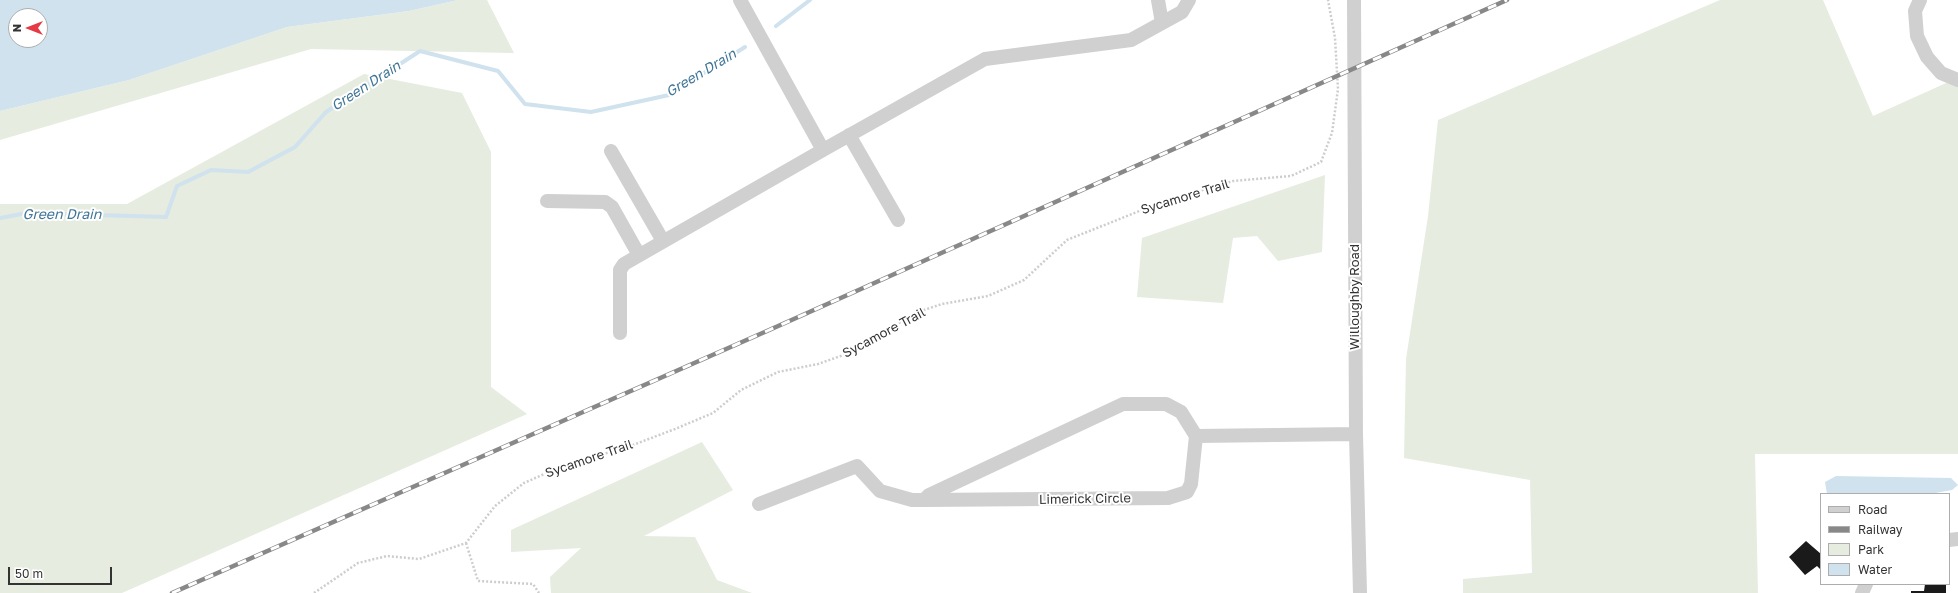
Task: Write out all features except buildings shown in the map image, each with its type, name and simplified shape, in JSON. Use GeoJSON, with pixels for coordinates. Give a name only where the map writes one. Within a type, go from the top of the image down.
{"type":"FeatureCollection","features":[{"type":"Feature","properties":{"kind":"street"},"geometry":{"type":"LineString","coordinates":[[740,0],[822,150]]}},
{"type":"Feature","properties":{"kind":"street"},"geometry":{"type":"LineString","coordinates":[[1158,0],[1162,23]]}},
{"type":"Feature","properties":{"kind":"street"},"geometry":{"type":"LineString","coordinates":[[620,333],[620,270],[624,264],[639,255],[985,59],[1131,40],[1182,12],[1189,0]]}},
{"type":"Feature","properties":{"kind":"street","name":"Willoughby Road"},"geometry":{"type":"LineString","coordinates":[[1354,0],[1356,434],[1360,593]]}},
{"type":"Feature","properties":{"kind":"street"},"geometry":{"type":"LineString","coordinates":[[1920,0],[1915,11],[1917,36],[1927,57],[1941,73],[1958,80]]}},
{"type":"Feature","properties":{"kind":"street"},"geometry":{"type":"LineString","coordinates":[[849,135],[898,220]]}},
{"type":"Feature","properties":{"kind":"street"},"geometry":{"type":"LineString","coordinates":[[611,151],[663,241]]}},
{"type":"Feature","properties":{"kind":"street"},"geometry":{"type":"LineString","coordinates":[[547,200],[605,202],[612,207],[639,255]]}},
{"type":"Feature","properties":{"kind":"street"},"geometry":{"type":"LineString","coordinates":[[924,500],[929,496],[1123,404],[1166,404],[1181,412],[1196,436],[1356,434]]}},
{"type":"Feature","properties":{"kind":"street","name":"Limerick Circle"},"geometry":{"type":"LineString","coordinates":[[759,504],[857,466],[880,491],[912,500],[1168,498],[1187,492],[1190,484],[1196,436]]}},
{"type":"Feature","properties":{"kind":"path","name":"Sycamore Trail"},"geometry":{"type":"LineString","coordinates":[[466,543],[495,506],[524,484],[567,464],[625,448],[713,413],[741,390],[778,372],[818,364],[852,352],[916,313],[942,304],[988,296],[1024,280],[1067,240],[1162,202],[1232,181],[1291,176],[1321,162],[1332,133],[1338,89],[1335,38],[1328,0]]}},
{"type":"Feature","properties":{"kind":"path"},"geometry":{"type":"LineString","coordinates":[[314,593],[358,563],[386,556],[420,559],[466,543],[478,581],[533,584],[539,593]]}},
{"type":"Feature","properties":{"kind":"green space"},"geometry":{"type":"Polygon","coordinates":[[[458,0],[487,0],[514,53],[311,49],[0,140],[0,111],[129,80],[287,27],[409,11],[458,0]]]}},
{"type":"Feature","properties":{"kind":"green space"},"geometry":{"type":"Polygon","coordinates":[[[1720,0],[1823,0],[1873,116],[1955,79],[1958,80],[1958,454],[1755,454],[1758,593],[1463,593],[1463,579],[1532,573],[1530,480],[1404,458],[1406,359],[1428,216],[1438,120],[1720,0]]]}},
{"type":"Feature","properties":{"kind":"green space"},"geometry":{"type":"Polygon","coordinates":[[[364,74],[462,93],[491,152],[491,387],[527,414],[122,593],[0,593],[0,204],[127,204],[364,74]]]}},
{"type":"Feature","properties":{"kind":"green space"},"geometry":{"type":"Polygon","coordinates":[[[1325,175],[1322,252],[1278,261],[1257,236],[1233,238],[1223,303],[1137,297],[1142,238],[1325,175]]]}},
{"type":"Feature","properties":{"kind":"green space"},"geometry":{"type":"Polygon","coordinates":[[[702,442],[733,490],[644,536],[695,537],[717,580],[752,593],[551,593],[550,577],[581,548],[511,552],[511,530],[702,442]]]}},
{"type":"Feature","properties":{"kind":"water"},"geometry":{"type":"Polygon","coordinates":[[[0,0],[458,0],[409,11],[287,27],[129,80],[0,111],[0,0]]]}},
{"type":"Feature","properties":{"kind":"water"},"geometry":{"type":"Polygon","coordinates":[[[1836,476],[1951,478],[1958,485],[1952,490],[1936,493],[1827,493],[1825,482],[1836,476]]]}},
{"type":"Feature","properties":{"kind":"waterway","name":"Green Drain"},"geometry":{"type":"LineString","coordinates":[[776,26],[810,0]]}},
{"type":"Feature","properties":{"kind":"waterway","name":"Green Drain"},"geometry":{"type":"LineString","coordinates":[[0,218],[27,213],[166,217],[177,186],[211,170],[248,172],[295,147],[326,112],[420,51],[498,71],[525,104],[591,112],[669,95],[745,47]]}},
{"type":"Feature","properties":{"kind":"railway"},"geometry":{"type":"LineString","coordinates":[[172,593],[767,331],[1507,0]]}}]}
